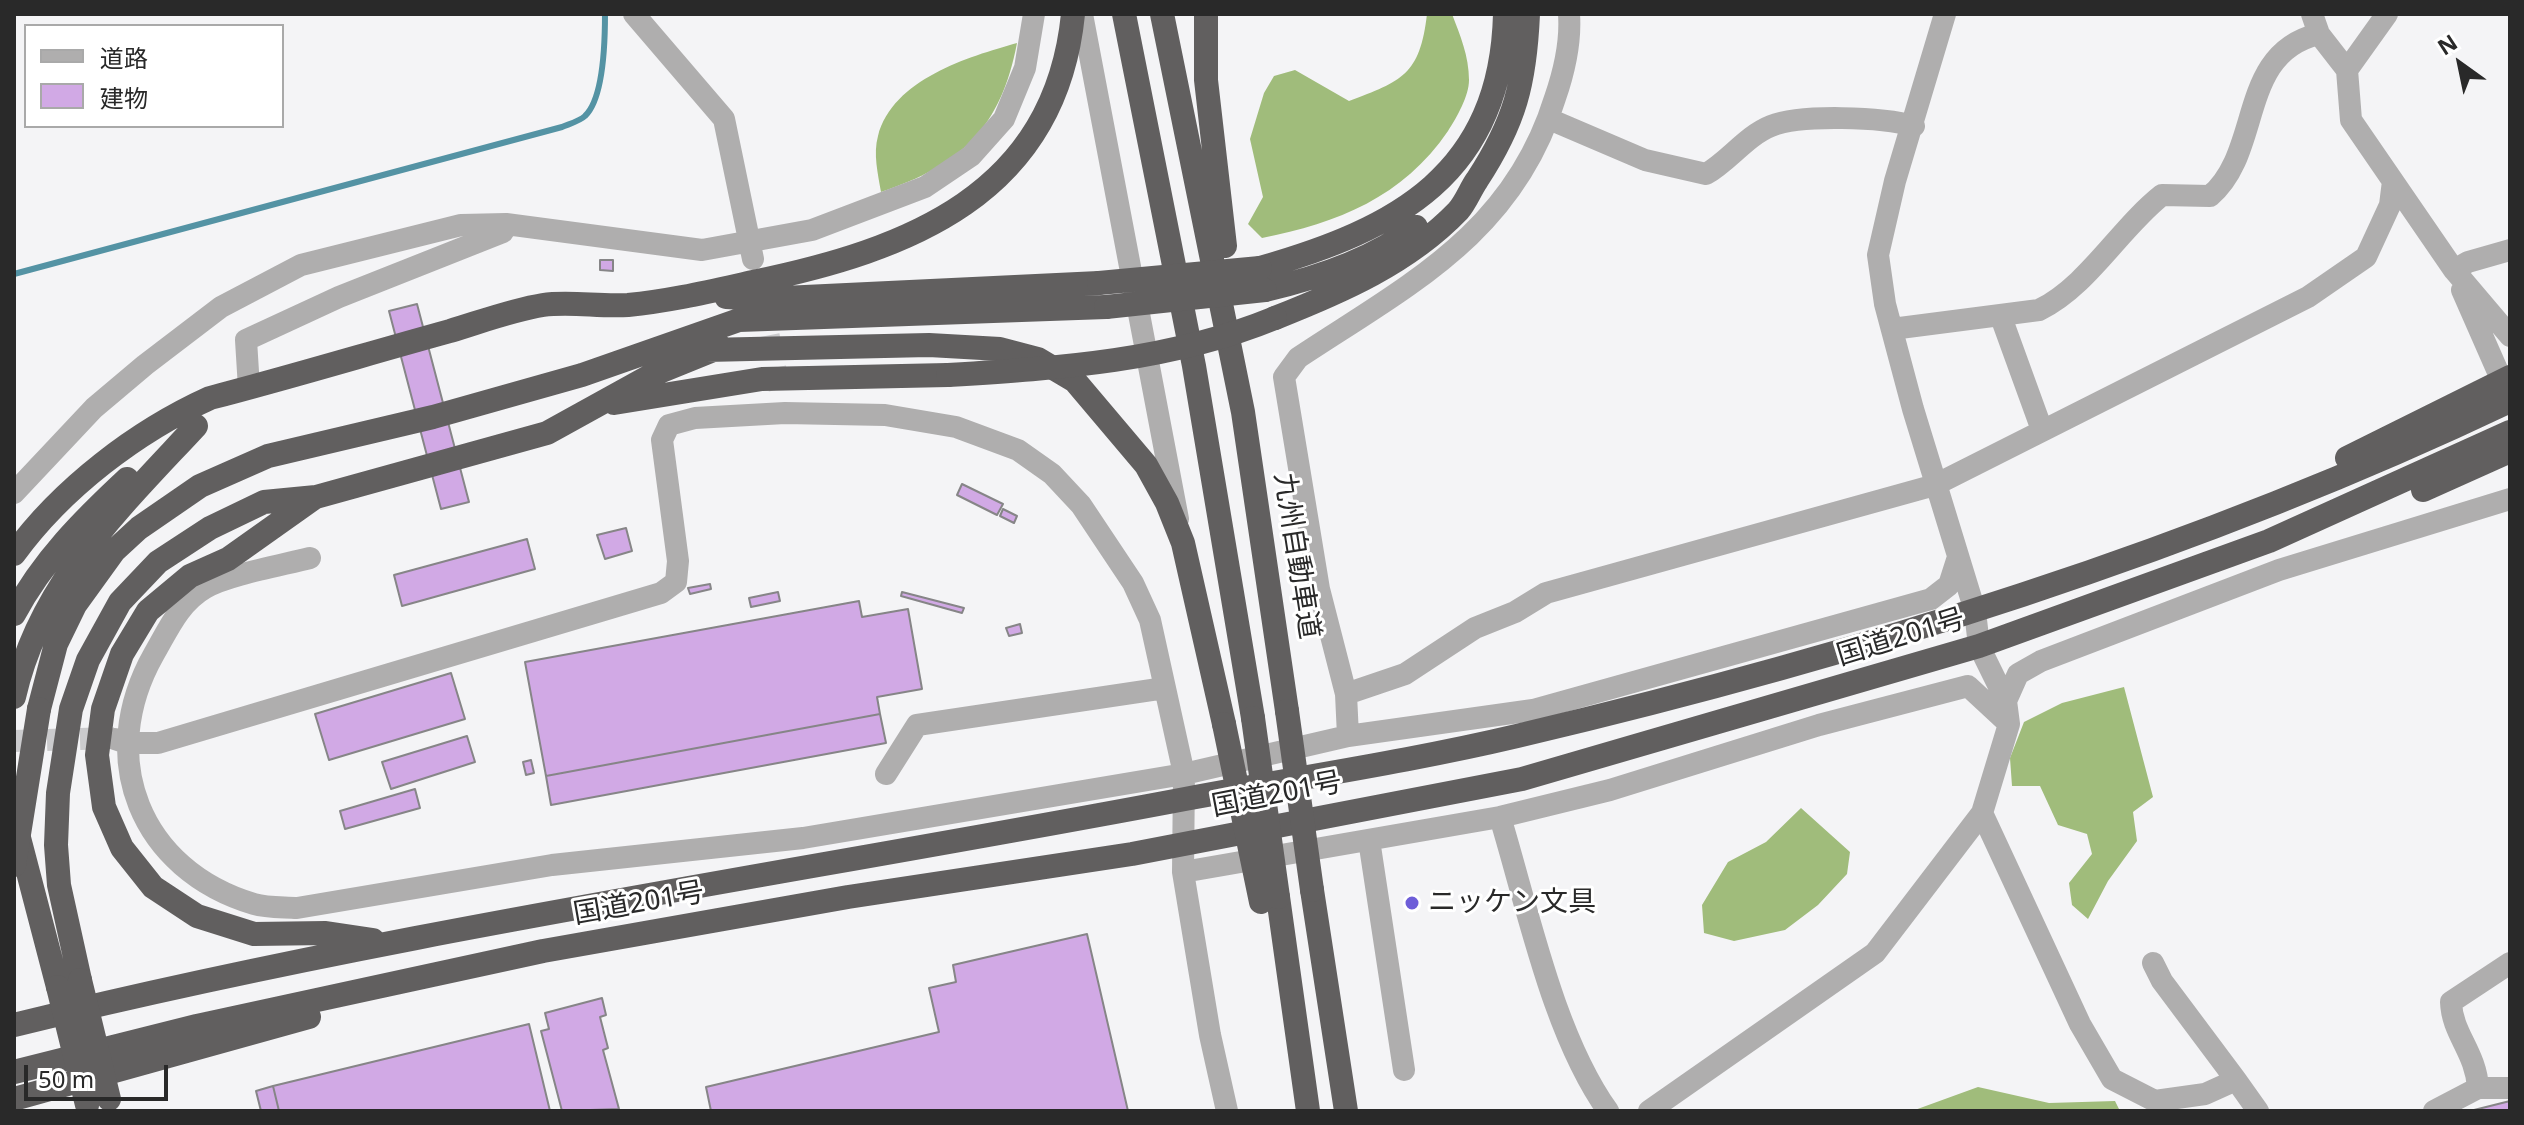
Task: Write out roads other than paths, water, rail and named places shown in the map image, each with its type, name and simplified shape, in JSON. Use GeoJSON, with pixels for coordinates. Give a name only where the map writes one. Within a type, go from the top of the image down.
{"type":"FeatureCollection","features":[{"type":"Feature","properties":{"kind":"highway"},"geometry":{"type":"LineString","coordinates":[[14,554],[65,498],[168,417],[210,398],[544,305],[627,305],[828,267],[885,248],[946,219],[984,188],[1021,150],[1046,111],[1064,66],[1073,14]]}},
{"type":"Feature","properties":{"kind":"highway"},"geometry":{"type":"LineString","coordinates":[[1124,14],[1194,366],[1253,718],[1270,899],[1307,1111]]}},
{"type":"Feature","properties":{"kind":"highway","name":"九州自動車道"},"geometry":{"type":"LineString","coordinates":[[1162,14],[1243,412],[1346,1111]]}},
{"type":"Feature","properties":{"kind":"highway"},"geometry":{"type":"LineString","coordinates":[[14,865],[39,709],[56,644],[94,576],[139,528],[200,486],[268,456],[433,417],[582,375],[739,320],[1106,307],[1262,279],[1386,222],[1418,200],[1446,174],[1486,111],[1504,50],[1505,14]]}},
{"type":"Feature","properties":{"kind":"highway"},"geometry":{"type":"LineString","coordinates":[[600,405],[762,379],[948,375],[1084,367],[1158,354],[1231,336],[1332,295],[1386,267],[1461,209],[1508,128],[1522,81],[1528,14]]}},
{"type":"Feature","properties":{"kind":"highway"},"geometry":{"type":"LineString","coordinates":[[1203,21],[1243,412]]}},
{"type":"Feature","properties":{"kind":"highway"},"geometry":{"type":"LineString","coordinates":[[688,295],[763,299],[1323,276],[1402,238],[1475,181]]}},
{"type":"Feature","properties":{"kind":"highway"},"geometry":{"type":"LineString","coordinates":[[582,375],[721,347],[929,345],[1000,349],[1038,359],[1075,381],[1111,419],[1146,465],[1167,503],[1183,543],[1224,724],[1270,899]]}},
{"type":"Feature","properties":{"kind":"highway"},"geometry":{"type":"LineString","coordinates":[[69,983],[56,845],[58,793],[71,709],[88,660],[120,602],[158,562],[210,528],[264,502],[316,497],[547,433],[652,375],[721,347]]}},
{"type":"Feature","properties":{"kind":"highway","name":"国道201号"},"geometry":{"type":"LineString","coordinates":[[14,1025],[387,943],[1181,800],[1511,737],[1802,664],[1975,611],[2277,501],[2344,459],[2507,386]]}},
{"type":"Feature","properties":{"kind":"highway"},"geometry":{"type":"LineString","coordinates":[[14,614],[34,577],[77,526],[139,468],[249,388]]}},
{"type":"Feature","properties":{"kind":"highway"},"geometry":{"type":"LineString","coordinates":[[14,697],[22,659],[51,598],[90,541],[196,426]]}},
{"type":"Feature","properties":{"kind":"highway","name":"国道201号"},"geometry":{"type":"LineString","coordinates":[[14,1072],[197,1026],[436,974],[848,897],[1185,843],[1522,779],[1979,646],[2269,541],[2510,432]]}},
{"type":"Feature","properties":{"kind":"highway"},"geometry":{"type":"LineString","coordinates":[[2269,541],[2326,528],[2510,451]]}},
{"type":"Feature","properties":{"kind":"highway"},"geometry":{"type":"LineString","coordinates":[[316,497],[228,559],[190,576],[148,611],[122,654],[103,709],[97,755],[104,807],[122,848],[153,887],[197,916],[254,934],[326,933],[387,943]]}},
{"type":"Feature","properties":{"kind":"highway"},"geometry":{"type":"LineString","coordinates":[[14,815],[69,983],[99,1106]]}},
{"type":"Feature","properties":{"kind":"highway"},"geometry":{"type":"LineString","coordinates":[[14,1099],[309,1017],[436,974]]}},
{"type":"Feature","properties":{"kind":"street"},"geometry":{"type":"LineString","coordinates":[[634,14],[724,119],[752,251]]}},
{"type":"Feature","properties":{"kind":"street"},"geometry":{"type":"LineString","coordinates":[[14,493],[94,408],[145,365],[221,307],[261,283],[301,265],[461,225],[526,225],[702,250],[752,251],[925,187],[971,156],[1004,119],[1025,68],[1034,14]]}},
{"type":"Feature","properties":{"kind":"street"},"geometry":{"type":"LineString","coordinates":[[1082,14],[1183,543]]}},
{"type":"Feature","properties":{"kind":"street"},"geometry":{"type":"LineString","coordinates":[[1348,736],[1346,694],[1319,589],[1284,377],[1298,358],[1436,266],[1482,228],[1530,157],[1549,119],[1564,70],[1569,14]]}},
{"type":"Feature","properties":{"kind":"street"},"geometry":{"type":"LineString","coordinates":[[1649,1111],[1875,953],[1982,813],[2009,724],[2006,701],[1979,646],[1975,611],[1957,560],[1892,329],[1878,255],[1895,181],[1914,126],[1945,14]]}},
{"type":"Feature","properties":{"kind":"street"},"geometry":{"type":"LineString","coordinates":[[2347,70],[2387,14]]}},
{"type":"Feature","properties":{"kind":"street"},"geometry":{"type":"LineString","coordinates":[[1892,329],[2039,310],[2059,301],[2162,195],[2210,196],[2225,183],[2268,69],[2283,48],[2316,24],[2347,70],[2351,120],[2454,270],[2508,330]]}},
{"type":"Feature","properties":{"kind":"street"},"geometry":{"type":"LineString","coordinates":[[1549,119],[1645,160],[1683,172],[1706,174],[1769,126],[1792,120],[1887,119],[1914,126]]}},
{"type":"Feature","properties":{"kind":"street"},"geometry":{"type":"LineString","coordinates":[[1346,694],[1405,674],[1475,628],[1515,612],[1546,593],[1935,485],[2308,297],[2366,257],[2390,205],[2393,181]]}},
{"type":"Feature","properties":{"kind":"street"},"geometry":{"type":"LineString","coordinates":[[249,388],[246,340],[475,240],[526,225]]}},
{"type":"Feature","properties":{"kind":"street"},"geometry":{"type":"LineString","coordinates":[[2454,270],[2468,262],[2510,250]]}},
{"type":"Feature","properties":{"kind":"street"},"geometry":{"type":"LineString","coordinates":[[2454,270],[2507,386]]}},
{"type":"Feature","properties":{"kind":"street"},"geometry":{"type":"LineString","coordinates":[[2001,317],[2042,430]]}},
{"type":"Feature","properties":{"kind":"street"},"geometry":{"type":"LineString","coordinates":[[120,740],[158,743],[661,593],[676,582],[678,561],[662,440],[669,425],[783,404],[885,415],[956,427],[1018,450],[1052,474],[1081,505],[1133,583],[1150,620],[1184,774],[1181,800],[1185,843],[1183,872],[1210,1035],[1227,1111]]}},
{"type":"Feature","properties":{"kind":"street"},"geometry":{"type":"LineString","coordinates":[[2006,701],[2018,674],[2041,661],[2279,570],[2510,499]]}},
{"type":"Feature","properties":{"kind":"street"},"geometry":{"type":"LineString","coordinates":[[310,558],[206,587],[181,608],[146,669],[120,740],[135,802],[154,836],[172,858],[215,888],[256,905],[297,908],[552,865],[803,838],[1184,774],[1348,736],[1533,710],[1931,599],[1949,585],[1957,560]]}},
{"type":"Feature","properties":{"kind":"street"},"geometry":{"type":"LineString","coordinates":[[1183,872],[1500,817],[1610,790],[1819,725],[1968,686],[2009,724]]}},
{"type":"Feature","properties":{"kind":"street"},"geometry":{"type":"LineString","coordinates":[[886,774],[917,725],[1165,688]]}},
{"type":"Feature","properties":{"kind":"street"},"geometry":{"type":"LineString","coordinates":[[1982,813],[2080,1024],[2112,1079],[2155,1101],[2205,1094],[2236,1080]]}},
{"type":"Feature","properties":{"kind":"street"},"geometry":{"type":"LineString","coordinates":[[1500,817],[1567,1036],[1588,1083],[1608,1111]]}},
{"type":"Feature","properties":{"kind":"street"},"geometry":{"type":"LineString","coordinates":[[1369,840],[1404,1070]]}},
{"type":"Feature","properties":{"kind":"street"},"geometry":{"type":"LineString","coordinates":[[2153,963],[2162,981],[2258,1111]]}},
{"type":"Feature","properties":{"kind":"street"},"geometry":{"type":"LineString","coordinates":[[2478,1088],[2476,1065],[2451,1017],[2451,1002],[2510,963]]}},
{"type":"Feature","properties":{"kind":"street"},"geometry":{"type":"LineString","coordinates":[[2434,1111],[2478,1088],[2510,1088]]}},
{"type":"Feature","properties":{"kind":"waterway"},"geometry":{"type":"LineString","coordinates":[[14,274],[577,121],[591,107],[600,82],[605,14]]}},
{"type":"Feature","properties":{"kind":"tunnel"},"geometry":{"type":"LineString","coordinates":[[762,303],[781,396]]}},
{"type":"Feature","properties":{"kind":"tunnel"},"geometry":{"type":"LineString","coordinates":[[14,741],[114,738]]}},
{"type":"Feature","properties":{"kind":"place","name":"ニッケン文具"},"geometry":{"type":"Point","coordinates":[1412,903]}}]}
